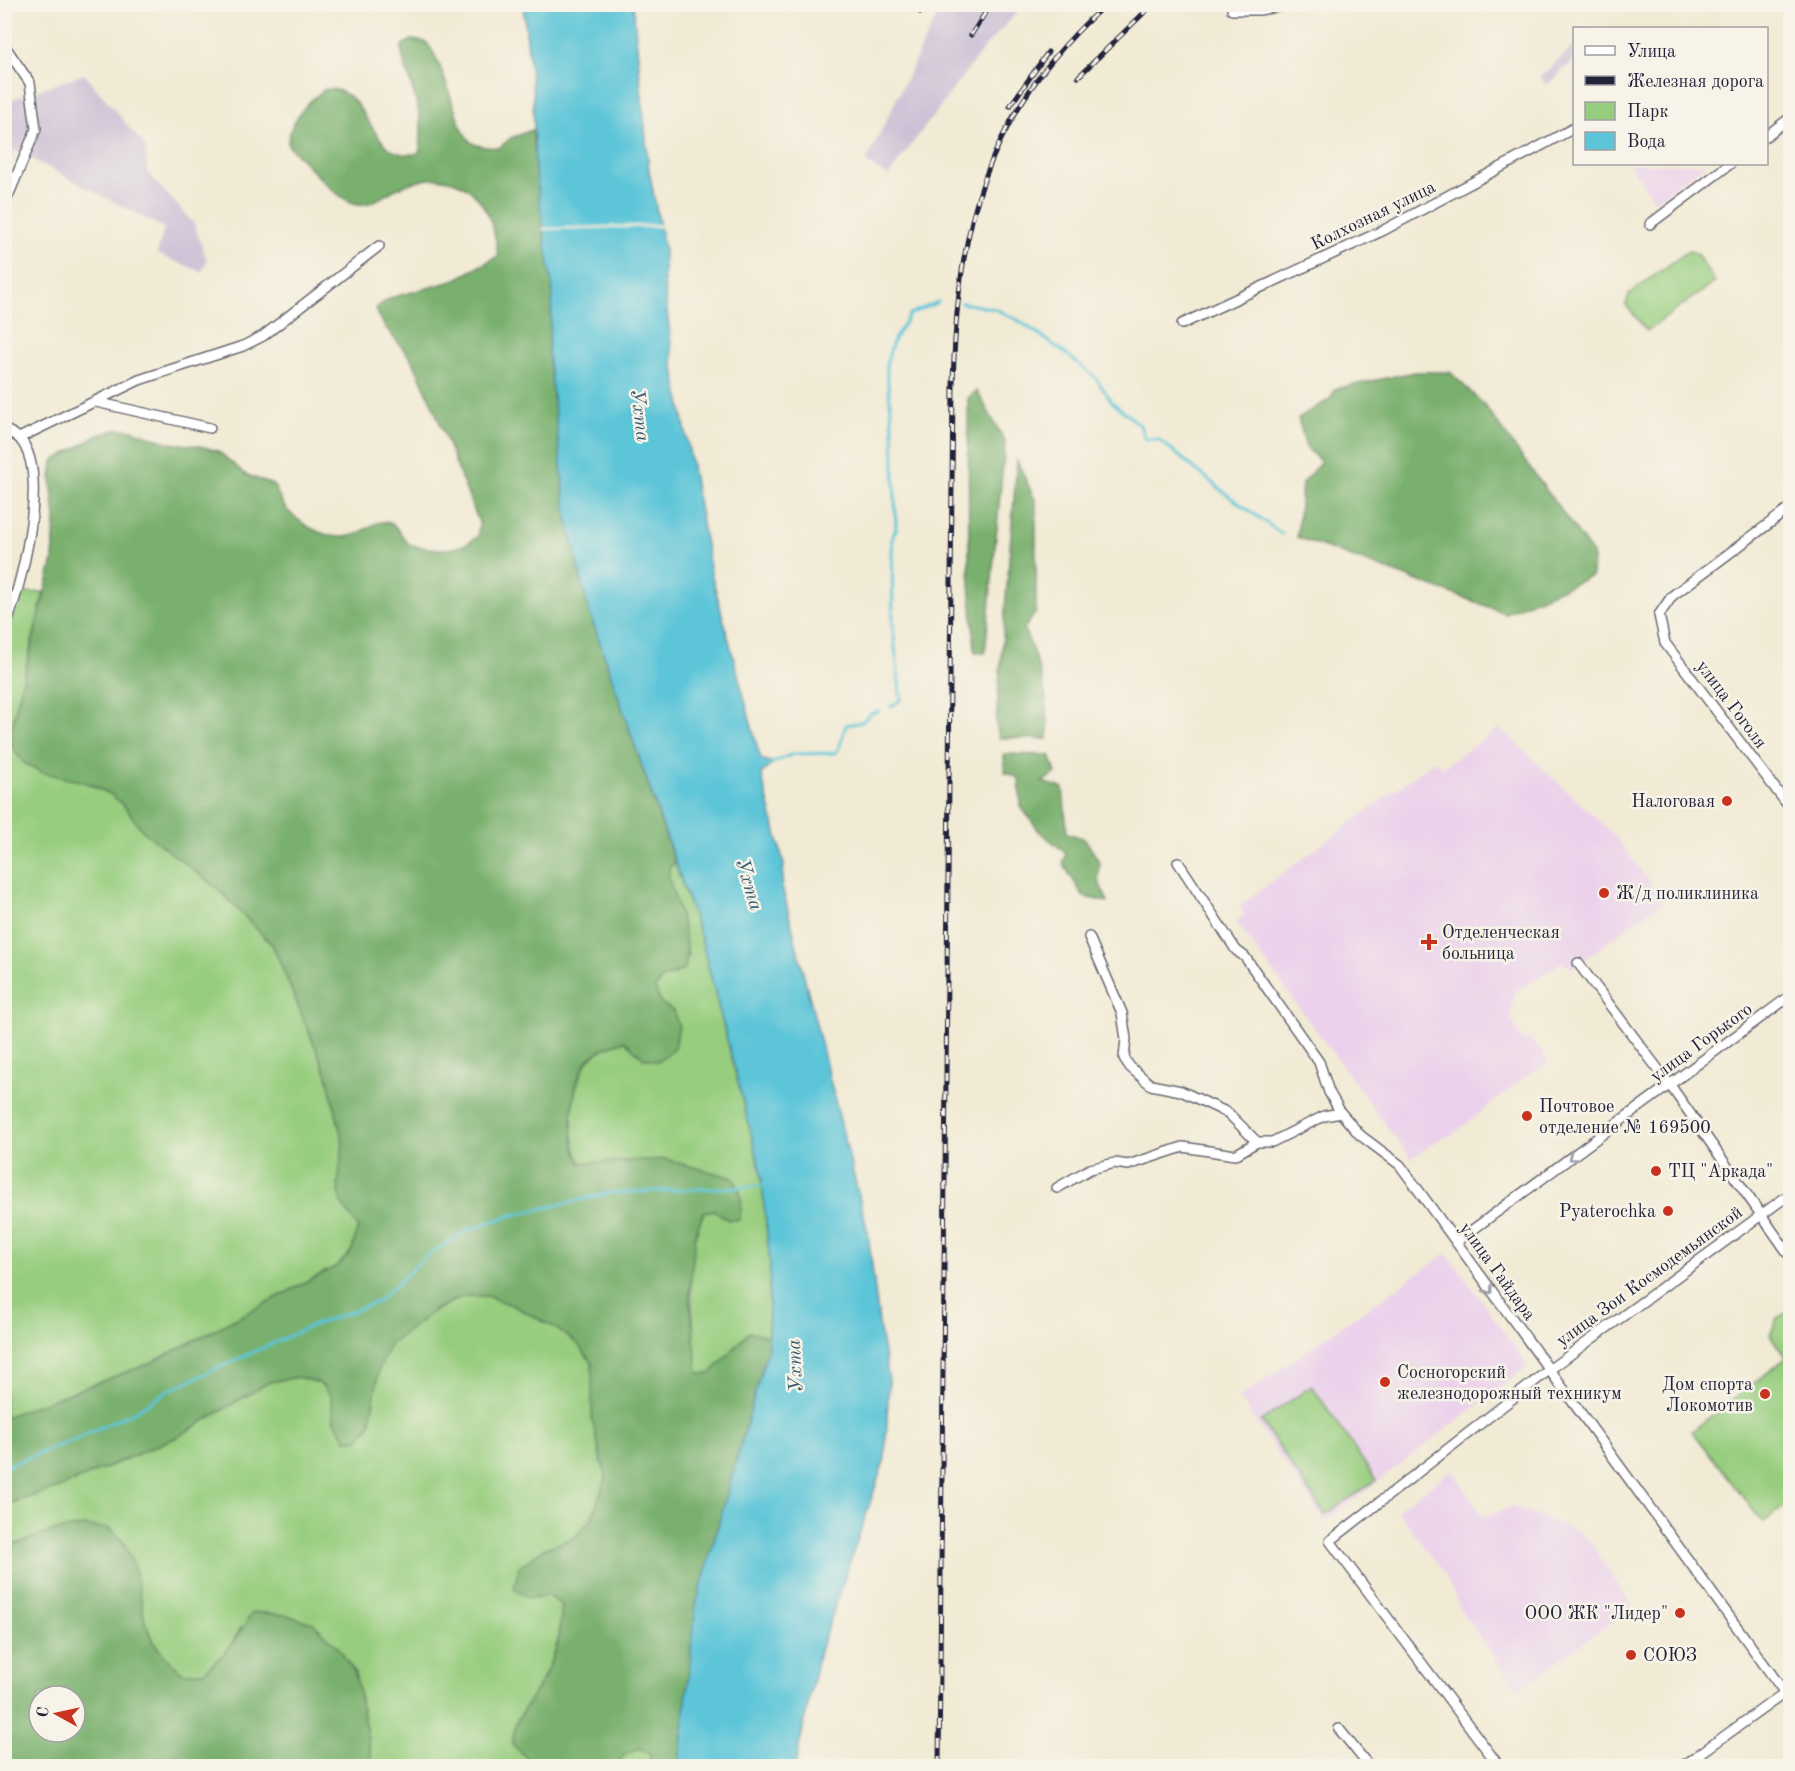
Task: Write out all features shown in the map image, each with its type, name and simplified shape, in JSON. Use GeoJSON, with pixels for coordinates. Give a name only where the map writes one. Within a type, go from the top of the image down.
{"type":"FeatureCollection","features":[{"type":"Feature","properties":{"kind":"street"},"geometry":{"type":"LineString","coordinates":[[1232,10],[1259,10],[1293,4]]}},
{"type":"Feature","properties":{"kind":"street"},"geometry":{"type":"LineString","coordinates":[[4,45],[30,82],[36,129],[8,191],[4,206]]}},
{"type":"Feature","properties":{"kind":"street"},"geometry":{"type":"LineString","coordinates":[[1768,135],[1791,118]]}},
{"type":"Feature","properties":{"kind":"street","name":"Колхозная улица"},"geometry":{"type":"LineString","coordinates":[[1182,324],[1384,230],[1573,129]]}},
{"type":"Feature","properties":{"kind":"street"},"geometry":{"type":"LineString","coordinates":[[1650,224],[1729,165]]}},
{"type":"Feature","properties":{"kind":"street"},"geometry":{"type":"LineString","coordinates":[[19,438],[140,380],[243,346],[263,336],[379,246]]}},
{"type":"Feature","properties":{"kind":"street"},"geometry":{"type":"LineString","coordinates":[[96,402],[210,428]]}},
{"type":"Feature","properties":{"kind":"street"},"geometry":{"type":"LineString","coordinates":[[4,429],[19,438],[31,465],[33,487],[22,568],[4,631]]}},
{"type":"Feature","properties":{"kind":"street","name":"улица Гоголя"},"geometry":{"type":"LineString","coordinates":[[1791,508],[1671,596],[1659,615],[1665,643],[1791,808]]}},
{"type":"Feature","properties":{"kind":"street","name":"улица Гайдара"},"geometry":{"type":"LineString","coordinates":[[1179,862],[1236,950],[1245,957],[1319,1062],[1341,1113],[1360,1135],[1400,1165],[1549,1371],[1788,1691],[1791,1705]]}},
{"type":"Feature","properties":{"kind":"street"},"geometry":{"type":"LineString","coordinates":[[1089,937],[1122,1013],[1126,1039],[1124,1058],[1130,1067],[1151,1085],[1181,1091],[1228,1113],[1257,1142]]}},
{"type":"Feature","properties":{"kind":"street"},"geometry":{"type":"LineString","coordinates":[[1578,963],[1670,1085],[1791,1256]]}},
{"type":"Feature","properties":{"kind":"street","name":"улица Горького"},"geometry":{"type":"LineString","coordinates":[[1456,1242],[1791,996]]}},
{"type":"Feature","properties":{"kind":"street"},"geometry":{"type":"LineString","coordinates":[[1057,1188],[1090,1169],[1115,1163],[1128,1165],[1183,1148],[1235,1155],[1257,1142],[1272,1142],[1323,1116],[1341,1113]]}},
{"type":"Feature","properties":{"kind":"street","name":"улица Зои Космодемьянской"},"geometry":{"type":"LineString","coordinates":[[1499,1767],[1330,1541],[1549,1371],[1791,1194]]}},
{"type":"Feature","properties":{"kind":"street"},"geometry":{"type":"LineString","coordinates":[[1683,1767],[1788,1691]]}},
{"type":"Feature","properties":{"kind":"street"},"geometry":{"type":"LineString","coordinates":[[1339,1729],[1369,1767]]}},
{"type":"Feature","properties":{"kind":"shaded area"},"geometry":{"type":"Polygon","coordinates":[[[942,5],[1024,5],[984,48],[888,176],[866,162],[942,5]]]}},
{"type":"Feature","properties":{"kind":"shaded area"},"geometry":{"type":"Polygon","coordinates":[[[1573,47],[1573,61],[1547,85],[1540,77],[1573,47]]]}},
{"type":"Feature","properties":{"kind":"shaded area"},"geometry":{"type":"Polygon","coordinates":[[[84,74],[145,146],[147,172],[194,224],[207,260],[202,272],[157,254],[164,228],[15,150],[5,169],[5,102],[84,74]]]}},
{"type":"Feature","properties":{"kind":"shaded area"},"geometry":{"type":"Polygon","coordinates":[[[1630,165],[1705,165],[1655,201],[1630,165]]]}},
{"type":"Feature","properties":{"kind":"shaded area","name":"Отделенческая больница"},"geometry":{"type":"Polygon","coordinates":[[[1500,728],[1617,838],[1663,901],[1572,968],[1563,962],[1515,992],[1512,999],[1511,1019],[1523,1040],[1528,1039],[1539,1047],[1549,1065],[1532,1072],[1449,1137],[1446,1135],[1411,1159],[1236,922],[1245,915],[1239,906],[1436,760],[1442,768],[1500,728]]]}},
{"type":"Feature","properties":{"kind":"shaded area","name":"Сосногорский железнодорожный техникум"},"geometry":{"type":"Polygon","coordinates":[[[1447,1253],[1528,1366],[1325,1522],[1239,1398],[1447,1253]]]}},
{"type":"Feature","properties":{"kind":"shaded area"},"geometry":{"type":"Polygon","coordinates":[[[1452,1470],[1484,1517],[1512,1507],[1578,1531],[1591,1543],[1632,1607],[1518,1690],[1461,1611],[1445,1574],[1397,1510],[1452,1470]]]}},
{"type":"Feature","properties":{"kind":"green space"},"geometry":{"type":"Polygon","coordinates":[[[412,40],[426,42],[433,53],[440,66],[460,124],[471,142],[481,146],[499,148],[511,138],[532,130],[553,293],[548,352],[567,517],[588,608],[674,861],[669,869],[669,878],[685,935],[685,969],[663,978],[655,988],[660,1002],[673,1011],[679,1026],[674,1049],[658,1061],[643,1058],[625,1041],[607,1047],[591,1057],[578,1079],[572,1109],[573,1140],[576,1153],[581,1163],[665,1159],[733,1178],[739,1188],[741,1198],[739,1220],[728,1220],[714,1210],[704,1212],[696,1231],[689,1294],[698,1373],[710,1374],[749,1332],[768,1336],[768,1347],[696,1605],[679,1766],[650,1766],[650,1754],[639,1748],[623,1756],[616,1766],[535,1766],[512,1744],[516,1722],[547,1673],[558,1643],[562,1605],[548,1596],[529,1598],[514,1588],[519,1567],[543,1549],[574,1538],[591,1520],[606,1478],[592,1419],[592,1364],[578,1344],[552,1326],[512,1305],[487,1296],[463,1296],[436,1309],[390,1345],[379,1369],[370,1426],[357,1440],[346,1440],[334,1420],[331,1396],[320,1383],[298,1377],[269,1382],[179,1436],[61,1487],[5,1505],[5,1417],[151,1363],[339,1265],[352,1250],[358,1227],[341,1203],[338,1185],[343,1142],[327,1075],[273,946],[218,889],[143,831],[125,807],[112,795],[91,784],[41,772],[24,763],[13,749],[10,733],[53,560],[55,519],[51,478],[53,461],[99,435],[118,429],[132,430],[169,443],[200,446],[218,451],[245,474],[273,485],[287,510],[309,527],[327,535],[345,537],[359,533],[376,523],[386,522],[392,524],[410,545],[438,549],[454,548],[478,536],[479,522],[423,383],[414,364],[383,323],[376,308],[390,298],[453,281],[498,256],[488,216],[479,200],[468,189],[453,181],[437,179],[418,181],[368,203],[350,202],[321,179],[288,145],[291,129],[300,113],[319,94],[326,89],[331,89],[340,91],[351,98],[382,142],[392,150],[404,154],[419,153],[420,116],[402,55],[402,45],[412,40]]]}},
{"type":"Feature","properties":{"kind":"green space"},"geometry":{"type":"Polygon","coordinates":[[[1688,251],[1696,253],[1715,282],[1647,331],[1626,305],[1629,294],[1688,251]]]}},
{"type":"Feature","properties":{"kind":"green space"},"geometry":{"type":"Polygon","coordinates":[[[1414,372],[1450,372],[1484,405],[1593,554],[1592,576],[1505,613],[1297,537],[1302,483],[1321,462],[1306,447],[1298,418],[1330,399],[1335,389],[1414,372]]]}},
{"type":"Feature","properties":{"kind":"green space"},"geometry":{"type":"Polygon","coordinates":[[[977,391],[1005,442],[985,653],[975,653],[969,569],[968,398],[977,391]]]}},
{"type":"Feature","properties":{"kind":"green space"},"geometry":{"type":"Polygon","coordinates":[[[1017,461],[1036,502],[1036,612],[1024,629],[1043,682],[1048,739],[999,738],[996,722],[1017,461]]]}},
{"type":"Feature","properties":{"kind":"green space"},"geometry":{"type":"Polygon","coordinates":[[[44,592],[10,733],[13,749],[112,795],[125,807],[143,831],[218,889],[273,946],[327,1075],[343,1142],[341,1203],[358,1227],[352,1250],[339,1265],[151,1363],[5,1417],[5,594],[44,592]]]}},
{"type":"Feature","properties":{"kind":"green space"},"geometry":{"type":"Polygon","coordinates":[[[1004,754],[1050,755],[1056,773],[1042,782],[1063,788],[1067,833],[1085,839],[1100,863],[1098,880],[1108,902],[1084,897],[1063,864],[1066,853],[1039,831],[1021,807],[1019,778],[1005,772],[1004,754]]]}},
{"type":"Feature","properties":{"kind":"green space"},"geometry":{"type":"Polygon","coordinates":[[[674,861],[701,938],[761,1172],[770,1264],[768,1336],[749,1332],[710,1375],[698,1373],[695,1353],[691,1294],[692,1252],[704,1212],[714,1210],[728,1220],[733,1178],[707,1173],[581,1163],[573,1139],[575,1093],[585,1066],[592,1057],[608,1047],[625,1041],[643,1058],[658,1061],[674,1048],[673,1011],[660,1002],[655,988],[663,978],[676,974],[688,957],[669,878],[669,869],[674,861]]]}},
{"type":"Feature","properties":{"kind":"green space"},"geometry":{"type":"Polygon","coordinates":[[[463,1296],[487,1296],[512,1305],[552,1326],[578,1344],[593,1364],[599,1454],[607,1478],[591,1520],[574,1538],[543,1549],[529,1598],[548,1596],[563,1605],[559,1637],[548,1667],[534,1695],[516,1722],[524,1755],[535,1766],[373,1766],[355,1673],[242,1626],[227,1651],[204,1672],[183,1673],[153,1642],[145,1622],[135,1568],[124,1543],[14,1543],[5,1548],[5,1505],[61,1487],[179,1436],[269,1382],[298,1377],[320,1383],[331,1396],[334,1420],[370,1426],[378,1374],[390,1345],[414,1324],[463,1296]]]}},
{"type":"Feature","properties":{"kind":"green space","name":"Дом спорта Локомотив"},"geometry":{"type":"Polygon","coordinates":[[[1790,1310],[1790,1502],[1763,1523],[1692,1431],[1786,1358],[1770,1335],[1777,1319],[1790,1310]]]}},
{"type":"Feature","properties":{"kind":"green space"},"geometry":{"type":"Polygon","coordinates":[[[1312,1386],[1376,1480],[1325,1515],[1261,1421],[1312,1386]]]}},
{"type":"Feature","properties":{"kind":"green space"},"geometry":{"type":"Polygon","coordinates":[[[84,1526],[112,1529],[124,1543],[135,1568],[145,1622],[153,1642],[183,1673],[204,1672],[227,1651],[253,1612],[286,1615],[313,1623],[338,1647],[355,1673],[373,1766],[5,1766],[5,1548],[53,1531],[84,1526]]]}},
{"type":"Feature","properties":{"kind":"green space"},"geometry":{"type":"Polygon","coordinates":[[[639,1748],[650,1754],[650,1766],[616,1766],[623,1756],[639,1748]]]}},
{"type":"Feature","properties":{"kind":"water","name":"Ухта"},"geometry":{"type":"Polygon","coordinates":[[[523,5],[633,5],[649,171],[664,248],[664,284],[673,362],[711,573],[758,750],[761,759],[773,763],[761,774],[784,864],[782,887],[868,1233],[880,1332],[889,1381],[885,1458],[818,1656],[795,1766],[679,1766],[696,1605],[768,1347],[770,1264],[761,1172],[701,938],[588,608],[567,517],[548,352],[553,293],[535,170],[533,94],[523,5]]]}},
{"type":"Feature","properties":{"kind":"pier"},"geometry":{"type":"Polygon","coordinates":[[[663,224],[663,227],[542,230],[542,228],[663,224]]]}},
{"type":"Feature","properties":{"kind":"waterway"},"geometry":{"type":"LineString","coordinates":[[891,707],[901,700],[893,629],[892,538],[896,529],[893,429],[886,365],[893,341],[910,314],[938,302]]}},
{"type":"Feature","properties":{"kind":"waterway"},"geometry":{"type":"LineString","coordinates":[[962,303],[995,309],[1018,320],[1061,350],[1095,377],[1113,403],[1140,425],[1145,439],[1158,439],[1230,497],[1282,534]]}},
{"type":"Feature","properties":{"kind":"waterway"},"geometry":{"type":"LineString","coordinates":[[770,764],[793,754],[835,753],[839,748],[846,725],[862,722],[870,714],[879,711]]}},
{"type":"Feature","properties":{"kind":"waterway"},"geometry":{"type":"LineString","coordinates":[[4,1467],[76,1439],[136,1411],[167,1391],[309,1327],[377,1302],[429,1254],[469,1230],[509,1216],[610,1193],[764,1186]]}},
{"type":"Feature","properties":{"kind":"railway"},"geometry":{"type":"LineString","coordinates":[[920,12],[923,4]]}},
{"type":"Feature","properties":{"kind":"railway"},"geometry":{"type":"LineString","coordinates":[[971,35],[991,4]]}},
{"type":"Feature","properties":{"kind":"railway"},"geometry":{"type":"LineString","coordinates":[[939,1766],[953,386],[961,275],[971,225],[985,177],[1005,132],[1031,88],[1065,46],[1106,4]]}},
{"type":"Feature","properties":{"kind":"railway"},"geometry":{"type":"LineString","coordinates":[[1078,77],[1153,4]]}},
{"type":"Feature","properties":{"kind":"railway"},"geometry":{"type":"LineString","coordinates":[[1010,106],[1048,52]]}},
{"type":"Feature","properties":{"kind":"place","name":"Налоговая"},"geometry":{"type":"Point","coordinates":[1727,801]}},
{"type":"Feature","properties":{"kind":"place","name":"Ж/д поликлиника"},"geometry":{"type":"Point","coordinates":[1604,893]}},
{"type":"Feature","properties":{"kind":"place","name":"Отделенческая больница"},"geometry":{"type":"Point","coordinates":[1429,942]}},
{"type":"Feature","properties":{"kind":"place","name":"Почтовое отделение № 169500"},"geometry":{"type":"Point","coordinates":[1527,1116]}},
{"type":"Feature","properties":{"kind":"place","name":"ТЦ \"Аркада\""},"geometry":{"type":"Point","coordinates":[1656,1171]}},
{"type":"Feature","properties":{"kind":"place","name":"Pyaterochka"},"geometry":{"type":"Point","coordinates":[1668,1211]}},
{"type":"Feature","properties":{"kind":"place","name":"Сосногорский железнодорожный техникум"},"geometry":{"type":"Point","coordinates":[1385,1382]}},
{"type":"Feature","properties":{"kind":"place","name":"Дом спорта Локомотив"},"geometry":{"type":"Point","coordinates":[1765,1394]}},
{"type":"Feature","properties":{"kind":"place","name":"ООО ЖК \"Лидер\""},"geometry":{"type":"Point","coordinates":[1680,1613]}},
{"type":"Feature","properties":{"kind":"place","name":"СОЮЗ"},"geometry":{"type":"Point","coordinates":[1631,1655]}}]}
